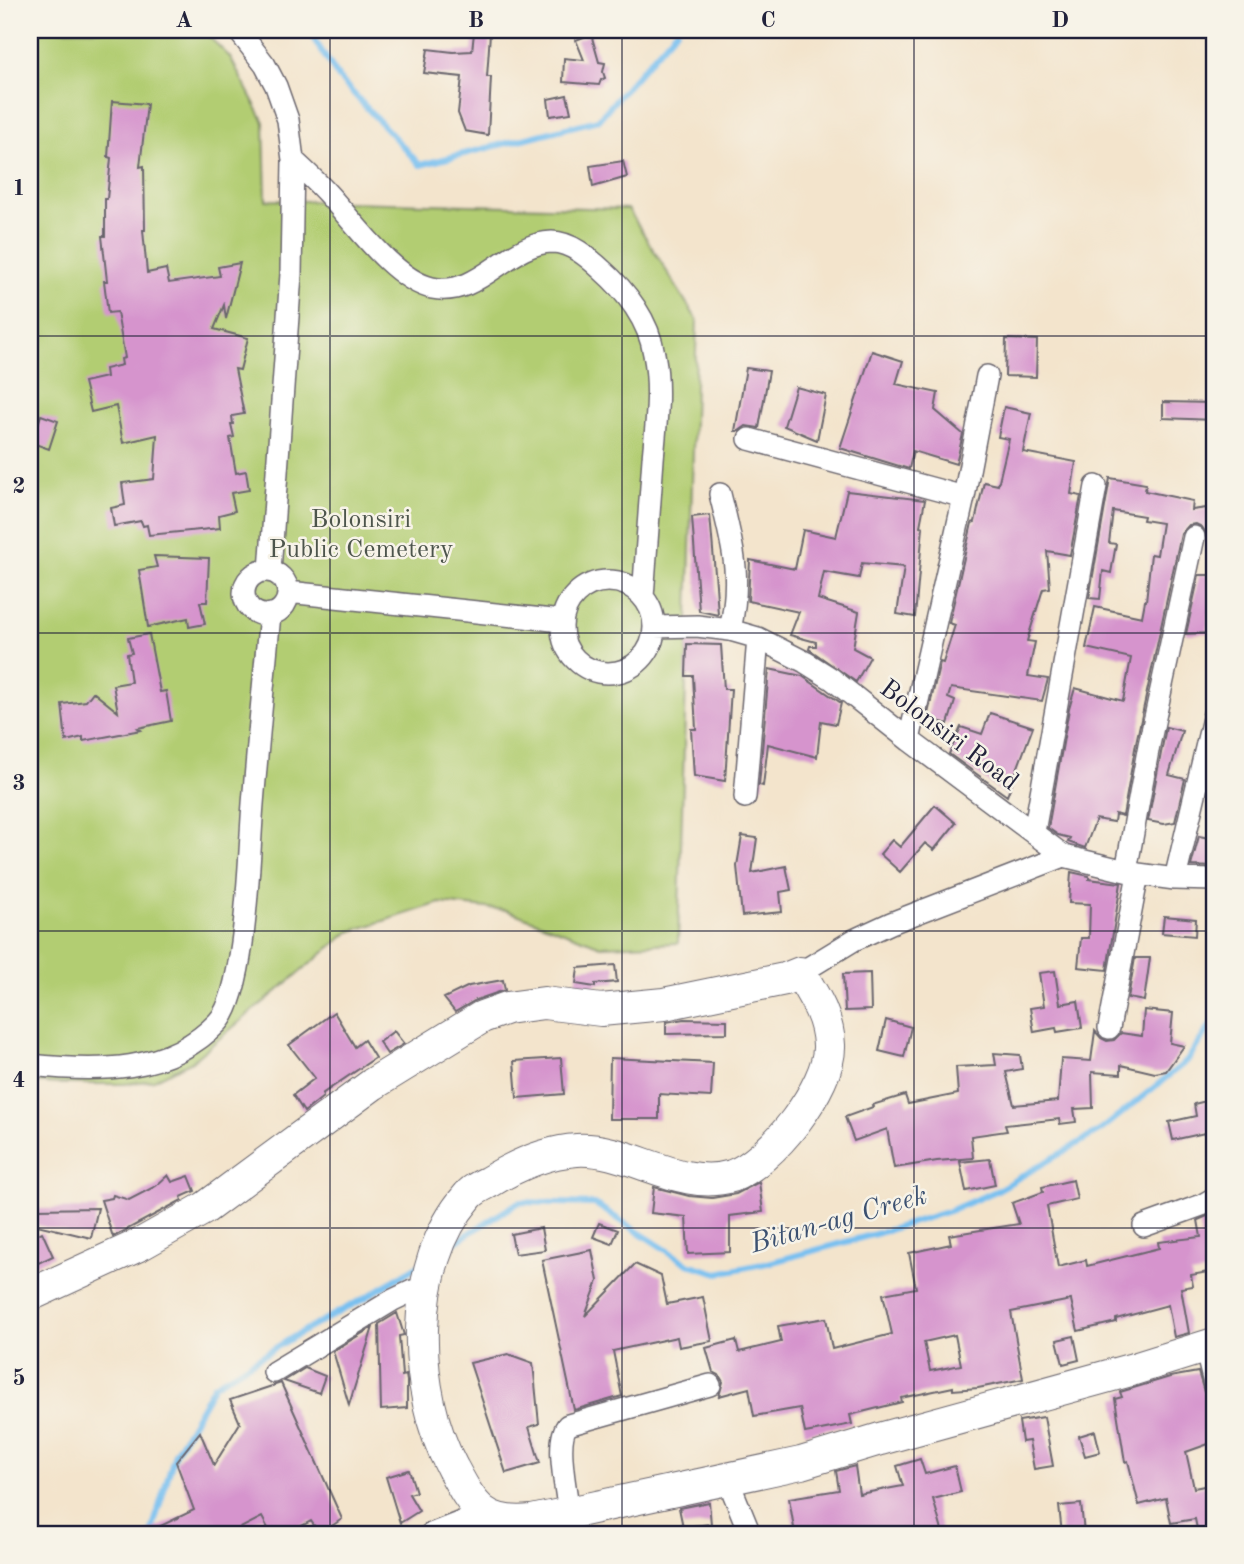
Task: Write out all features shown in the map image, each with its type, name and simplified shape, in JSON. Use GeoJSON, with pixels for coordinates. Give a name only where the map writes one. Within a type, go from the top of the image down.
{"type":"FeatureCollection","features":[{"type":"Feature","properties":{"kind":"main road"},"geometry":{"type":"LineString","coordinates":[[30,1295],[141,1244],[205,1208],[373,1084],[482,1017],[507,1008],[544,1003],[601,1010],[664,1004],[785,979],[800,973],[821,1007],[830,1049],[804,1111],[775,1145],[755,1163],[732,1176],[704,1178],[672,1175],[629,1158],[597,1151],[576,1150],[549,1156],[514,1166],[468,1194],[442,1234],[430,1270],[424,1362],[428,1397],[442,1448],[468,1496],[484,1513],[508,1524],[728,1480],[800,1463],[880,1438],[1121,1373],[1210,1345]]}},
{"type":"Feature","properties":{"kind":"street"},"geometry":{"type":"LineString","coordinates":[[238,30],[265,65],[276,86],[288,120],[293,160],[291,274],[270,571]]}},
{"type":"Feature","properties":{"kind":"street"},"geometry":{"type":"LineString","coordinates":[[293,160],[326,191],[374,247],[406,276],[431,288],[453,289],[477,281],[508,257],[533,244],[556,242],[582,252],[614,281],[641,317],[654,352],[658,392],[643,597]]}},
{"type":"Feature","properties":{"kind":"street"},"geometry":{"type":"LineString","coordinates":[[909,740],[964,497],[987,376]]}},
{"type":"Feature","properties":{"kind":"street"},"geometry":{"type":"LineString","coordinates":[[749,439],[964,497]]}},
{"type":"Feature","properties":{"kind":"street"},"geometry":{"type":"LineString","coordinates":[[1034,832],[1096,486]]}},
{"type":"Feature","properties":{"kind":"street"},"geometry":{"type":"LineString","coordinates":[[720,494],[736,560],[737,583],[730,630]]}},
{"type":"Feature","properties":{"kind":"street"},"geometry":{"type":"LineString","coordinates":[[1109,1028],[1149,745],[1194,537]]}},
{"type":"Feature","properties":{"kind":"street"},"geometry":{"type":"LineString","coordinates":[[270,571],[283,578],[288,592],[283,607],[270,614],[256,612],[250,607],[244,593],[249,579],[255,574],[270,571]]}},
{"type":"Feature","properties":{"kind":"street"},"geometry":{"type":"LineString","coordinates":[[608,581],[633,588],[643,597],[650,608],[654,627],[650,646],[633,666],[608,674],[595,672],[573,658],[566,647],[562,621],[573,597],[583,588],[608,581]]}},
{"type":"Feature","properties":{"kind":"street"},"geometry":{"type":"LineString","coordinates":[[288,592],[562,621]]}},
{"type":"Feature","properties":{"kind":"street"},"geometry":{"type":"LineString","coordinates":[[30,1065],[74,1069],[131,1067],[163,1058],[187,1045],[220,1020],[230,1004],[246,909],[270,614]]}},
{"type":"Feature","properties":{"kind":"street","name":"Bolonsiri Road"},"geometry":{"type":"LineString","coordinates":[[654,627],[696,626],[730,630],[758,638],[805,662],[832,679],[1065,856],[1175,879],[1214,880]]}},
{"type":"Feature","properties":{"kind":"street"},"geometry":{"type":"LineString","coordinates":[[745,797],[758,638]]}},
{"type":"Feature","properties":{"kind":"street"},"geometry":{"type":"LineString","coordinates":[[1175,879],[1214,714]]}},
{"type":"Feature","properties":{"kind":"street"},"geometry":{"type":"LineString","coordinates":[[800,973],[854,940],[891,923],[1065,856]]}},
{"type":"Feature","properties":{"kind":"street"},"geometry":{"type":"LineString","coordinates":[[1144,1226],[1214,1198]]}},
{"type":"Feature","properties":{"kind":"street"},"geometry":{"type":"LineString","coordinates":[[274,1372],[412,1291],[430,1270]]}},
{"type":"Feature","properties":{"kind":"street"},"geometry":{"type":"LineString","coordinates":[[1210,1345],[1214,1383]]}},
{"type":"Feature","properties":{"kind":"street"},"geometry":{"type":"LineString","coordinates":[[569,1513],[561,1449],[561,1436],[568,1425],[710,1385]]}},
{"type":"Feature","properties":{"kind":"street"},"geometry":{"type":"LineString","coordinates":[[728,1480],[750,1534]]}},
{"type":"Feature","properties":{"kind":"street"},"geometry":{"type":"LineString","coordinates":[[431,1534],[484,1513]]}},
{"type":"Feature","properties":{"kind":"green space","name":"Bolonsiri Public Cemetery"},"geometry":{"type":"Polygon","coordinates":[[[32,30],[202,30],[230,57],[264,122],[266,200],[628,209],[697,320],[678,943],[601,946],[506,910],[440,903],[349,932],[192,1061],[154,1080],[125,1084],[30,1082],[32,30]]]}},
{"type":"Feature","properties":{"kind":"building"},"geometry":{"type":"Polygon","coordinates":[[[474,33],[490,33],[487,77],[491,77],[488,135],[465,131],[458,113],[462,77],[424,73],[428,49],[472,51],[474,33]]]}},
{"type":"Feature","properties":{"kind":"building"},"geometry":{"type":"Polygon","coordinates":[[[591,34],[599,62],[605,63],[605,78],[599,85],[563,82],[564,58],[584,60],[576,40],[591,34]]]}},
{"type":"Feature","properties":{"kind":"building"},"geometry":{"type":"Polygon","coordinates":[[[567,95],[571,113],[550,116],[548,99],[567,95]]]}},
{"type":"Feature","properties":{"kind":"building"},"geometry":{"type":"Polygon","coordinates":[[[112,101],[147,104],[140,167],[144,166],[143,230],[147,273],[166,269],[169,283],[220,276],[218,267],[240,263],[226,319],[224,305],[214,329],[248,338],[240,370],[235,369],[244,414],[232,416],[234,437],[230,438],[236,473],[246,471],[249,490],[231,493],[235,511],[219,515],[220,528],[149,535],[147,525],[143,526],[141,521],[114,526],[111,508],[125,505],[122,483],[154,479],[157,435],[123,443],[116,406],[91,412],[84,382],[106,377],[105,369],[122,365],[121,359],[125,358],[117,312],[108,313],[104,281],[107,281],[102,236],[105,236],[105,199],[111,158],[108,157],[112,101]]]}},
{"type":"Feature","properties":{"kind":"building"},"geometry":{"type":"Polygon","coordinates":[[[623,161],[627,177],[593,187],[590,166],[623,161]]]}},
{"type":"Feature","properties":{"kind":"building"},"geometry":{"type":"Polygon","coordinates":[[[1006,339],[1037,340],[1036,377],[1005,376],[1006,339]]]}},
{"type":"Feature","properties":{"kind":"building"},"geometry":{"type":"Polygon","coordinates":[[[872,351],[903,361],[896,384],[938,393],[935,410],[963,434],[956,464],[913,451],[909,469],[840,448],[872,351]]]}},
{"type":"Feature","properties":{"kind":"building"},"geometry":{"type":"Polygon","coordinates":[[[746,368],[769,371],[759,428],[746,426],[735,431],[746,368]]]}},
{"type":"Feature","properties":{"kind":"building"},"geometry":{"type":"Polygon","coordinates":[[[796,387],[826,395],[817,440],[784,426],[796,387]]]}},
{"type":"Feature","properties":{"kind":"building"},"geometry":{"type":"Polygon","coordinates":[[[1163,402],[1214,403],[1214,420],[1163,418],[1163,402]]]}},
{"type":"Feature","properties":{"kind":"building"},"geometry":{"type":"Polygon","coordinates":[[[1004,407],[1031,413],[1023,452],[1076,462],[1071,494],[1081,496],[1070,555],[1047,551],[1050,588],[1043,589],[1027,641],[1035,642],[1028,676],[1048,679],[1042,701],[951,688],[948,698],[955,701],[948,724],[927,718],[940,662],[943,663],[955,625],[949,623],[984,482],[998,485],[1009,439],[998,437],[1004,407]]]}},
{"type":"Feature","properties":{"kind":"building"},"geometry":{"type":"Polygon","coordinates":[[[41,415],[58,421],[49,449],[32,443],[41,415]]]}},
{"type":"Feature","properties":{"kind":"building"},"geometry":{"type":"Polygon","coordinates":[[[1110,478],[1146,484],[1145,491],[1193,501],[1192,510],[1214,507],[1214,532],[1206,533],[1196,524],[1189,525],[1181,534],[1123,816],[1115,814],[1114,822],[1096,819],[1085,848],[1068,842],[1070,838],[1058,835],[1048,828],[1069,709],[1075,688],[1123,701],[1131,658],[1086,648],[1095,607],[1142,617],[1151,554],[1157,555],[1162,523],[1143,520],[1144,516],[1113,511],[1109,543],[1116,544],[1111,573],[1103,571],[1100,599],[1089,598],[1110,478]]]}},
{"type":"Feature","properties":{"kind":"building"},"geometry":{"type":"Polygon","coordinates":[[[847,491],[925,500],[920,526],[923,527],[915,617],[897,614],[904,567],[862,563],[859,578],[824,572],[818,599],[859,612],[853,648],[870,657],[856,682],[809,649],[810,646],[816,646],[816,642],[790,635],[799,612],[748,601],[750,560],[795,569],[803,530],[836,537],[847,491]]]}},
{"type":"Feature","properties":{"kind":"building"},"geometry":{"type":"Polygon","coordinates":[[[710,515],[718,615],[699,611],[692,517],[710,515]]]}},
{"type":"Feature","properties":{"kind":"building"},"geometry":{"type":"Polygon","coordinates":[[[154,556],[209,558],[207,602],[200,602],[205,624],[189,627],[188,618],[148,627],[139,570],[157,567],[154,556]]]}},
{"type":"Feature","properties":{"kind":"building"},"geometry":{"type":"Polygon","coordinates":[[[1199,575],[1214,575],[1214,614],[1208,614],[1208,633],[1186,634],[1199,575]]]}},
{"type":"Feature","properties":{"kind":"building"},"geometry":{"type":"Polygon","coordinates":[[[149,634],[160,692],[166,691],[171,721],[138,728],[141,730],[83,741],[83,737],[66,741],[62,704],[86,701],[93,692],[118,712],[113,685],[131,682],[127,654],[132,653],[128,638],[149,634]]]}},
{"type":"Feature","properties":{"kind":"building"},"geometry":{"type":"Polygon","coordinates":[[[687,644],[721,645],[724,689],[731,689],[725,781],[694,776],[691,729],[696,729],[693,676],[686,676],[687,644]]]}},
{"type":"Feature","properties":{"kind":"building"},"geometry":{"type":"Polygon","coordinates":[[[769,669],[802,676],[841,703],[836,724],[821,721],[817,757],[768,744],[763,786],[759,785],[769,669]]]}},
{"type":"Feature","properties":{"kind":"building"},"geometry":{"type":"Polygon","coordinates":[[[990,713],[1033,727],[1007,796],[949,754],[961,727],[982,734],[990,713]]]}},
{"type":"Feature","properties":{"kind":"building"},"geometry":{"type":"Polygon","coordinates":[[[1166,727],[1182,731],[1169,775],[1185,779],[1175,822],[1164,824],[1148,821],[1166,727]]]}},
{"type":"Feature","properties":{"kind":"building"},"geometry":{"type":"Polygon","coordinates":[[[935,805],[956,823],[934,850],[925,843],[900,872],[880,854],[892,840],[900,847],[935,805]]]}},
{"type":"Feature","properties":{"kind":"building"},"geometry":{"type":"Polygon","coordinates":[[[742,836],[757,838],[752,873],[786,866],[791,890],[780,892],[782,912],[742,916],[737,866],[742,836]]]}},
{"type":"Feature","properties":{"kind":"building"},"geometry":{"type":"Polygon","coordinates":[[[1199,836],[1214,839],[1214,867],[1191,866],[1199,836]]]}},
{"type":"Feature","properties":{"kind":"building"},"geometry":{"type":"Polygon","coordinates":[[[1071,872],[1089,876],[1089,879],[1121,883],[1107,970],[1078,967],[1081,938],[1089,938],[1090,904],[1069,903],[1071,872]]]}},
{"type":"Feature","properties":{"kind":"building"},"geometry":{"type":"Polygon","coordinates":[[[1164,916],[1196,919],[1195,936],[1162,933],[1164,916]]]}},
{"type":"Feature","properties":{"kind":"building"},"geometry":{"type":"Polygon","coordinates":[[[1135,958],[1150,958],[1144,1001],[1128,998],[1135,958]]]}},
{"type":"Feature","properties":{"kind":"building"},"geometry":{"type":"Polygon","coordinates":[[[615,965],[617,982],[595,984],[595,987],[576,984],[578,968],[615,965]]]}},
{"type":"Feature","properties":{"kind":"building"},"geometry":{"type":"Polygon","coordinates":[[[1055,971],[1060,1004],[1078,1001],[1082,1028],[1057,1032],[1056,1028],[1034,1032],[1030,1008],[1044,1006],[1039,973],[1055,971]]]}},
{"type":"Feature","properties":{"kind":"building"},"geometry":{"type":"Polygon","coordinates":[[[870,973],[871,1010],[845,1011],[843,974],[870,973]]]}},
{"type":"Feature","properties":{"kind":"building"},"geometry":{"type":"Polygon","coordinates":[[[503,980],[505,990],[476,1000],[455,1012],[444,998],[469,986],[503,980]]]}},
{"type":"Feature","properties":{"kind":"building"},"geometry":{"type":"Polygon","coordinates":[[[1144,1010],[1173,1013],[1170,1043],[1184,1046],[1166,1071],[1155,1073],[1121,1065],[1121,1074],[1092,1072],[1093,1108],[1074,1109],[1076,1122],[1060,1124],[1059,1119],[1005,1125],[1007,1131],[971,1136],[973,1158],[894,1168],[887,1129],[854,1141],[845,1117],[905,1095],[908,1104],[958,1094],[956,1067],[996,1065],[994,1053],[1020,1055],[1022,1069],[1006,1072],[1014,1105],[1058,1101],[1061,1059],[1091,1061],[1095,1031],[1107,1041],[1114,1040],[1121,1033],[1142,1036],[1144,1010]]]}},
{"type":"Feature","properties":{"kind":"building"},"geometry":{"type":"Polygon","coordinates":[[[334,1012],[355,1047],[364,1040],[375,1058],[322,1094],[323,1097],[304,1112],[293,1095],[315,1078],[289,1045],[334,1012]]]}},
{"type":"Feature","properties":{"kind":"building"},"geometry":{"type":"Polygon","coordinates":[[[684,1019],[727,1020],[727,1033],[666,1034],[666,1022],[684,1019]]]}},
{"type":"Feature","properties":{"kind":"building"},"geometry":{"type":"Polygon","coordinates":[[[886,1020],[911,1027],[904,1057],[879,1051],[886,1020]]]}},
{"type":"Feature","properties":{"kind":"building"},"geometry":{"type":"Polygon","coordinates":[[[394,1031],[404,1044],[387,1054],[379,1042],[394,1031]]]}},
{"type":"Feature","properties":{"kind":"building"},"geometry":{"type":"Polygon","coordinates":[[[561,1058],[564,1094],[517,1098],[514,1061],[561,1058]]]}},
{"type":"Feature","properties":{"kind":"building"},"geometry":{"type":"Polygon","coordinates":[[[610,1058],[713,1063],[711,1097],[659,1094],[659,1119],[609,1119],[610,1058]]]}},
{"type":"Feature","properties":{"kind":"building"},"geometry":{"type":"Polygon","coordinates":[[[1214,1099],[1214,1131],[1173,1140],[1169,1122],[1196,1116],[1194,1104],[1214,1099]]]}},
{"type":"Feature","properties":{"kind":"building"},"geometry":{"type":"Polygon","coordinates":[[[990,1159],[995,1185],[966,1191],[960,1162],[990,1159]]]}},
{"type":"Feature","properties":{"kind":"building"},"geometry":{"type":"Polygon","coordinates":[[[168,1175],[172,1182],[189,1176],[195,1191],[113,1237],[101,1200],[112,1198],[113,1195],[129,1200],[156,1186],[168,1175]]]}},
{"type":"Feature","properties":{"kind":"building"},"geometry":{"type":"Polygon","coordinates":[[[1073,1180],[1077,1199],[1047,1206],[1058,1267],[1086,1260],[1087,1266],[1159,1248],[1158,1242],[1201,1237],[1198,1220],[1212,1214],[1214,1271],[1191,1275],[1193,1286],[1181,1288],[1189,1333],[1174,1337],[1168,1305],[1078,1331],[1071,1300],[1011,1312],[1023,1379],[978,1388],[953,1390],[953,1387],[901,1398],[902,1402],[850,1415],[852,1424],[805,1433],[800,1408],[754,1416],[749,1388],[719,1396],[723,1382],[719,1375],[713,1372],[706,1348],[736,1340],[739,1352],[781,1342],[778,1326],[826,1318],[832,1349],[892,1334],[883,1294],[916,1288],[909,1253],[951,1244],[949,1235],[1019,1224],[1012,1203],[1043,1192],[1042,1187],[1073,1180]],[[955,1335],[924,1342],[930,1371],[961,1365],[955,1335]]]}},
{"type":"Feature","properties":{"kind":"building"},"geometry":{"type":"Polygon","coordinates":[[[759,1182],[763,1212],[730,1216],[730,1252],[688,1254],[686,1217],[651,1213],[654,1187],[689,1196],[712,1198],[736,1194],[759,1182]]]}},
{"type":"Feature","properties":{"kind":"building"},"geometry":{"type":"Polygon","coordinates":[[[98,1208],[91,1238],[37,1225],[37,1209],[98,1208]]]}},
{"type":"Feature","properties":{"kind":"building"},"geometry":{"type":"Polygon","coordinates":[[[599,1223],[618,1230],[612,1244],[593,1237],[599,1223]]]}},
{"type":"Feature","properties":{"kind":"building"},"geometry":{"type":"Polygon","coordinates":[[[541,1228],[545,1250],[515,1254],[511,1234],[541,1228]]]}},
{"type":"Feature","properties":{"kind":"building"},"geometry":{"type":"Polygon","coordinates":[[[42,1232],[53,1256],[30,1267],[30,1238],[42,1232]]]}},
{"type":"Feature","properties":{"kind":"building"},"geometry":{"type":"Polygon","coordinates":[[[592,1250],[598,1281],[585,1316],[635,1264],[661,1276],[667,1304],[703,1297],[712,1341],[679,1347],[677,1337],[613,1351],[622,1396],[574,1410],[542,1260],[592,1250]]]}},
{"type":"Feature","properties":{"kind":"building"},"geometry":{"type":"Polygon","coordinates":[[[397,1313],[404,1335],[399,1336],[402,1376],[406,1375],[407,1381],[407,1408],[381,1410],[379,1324],[397,1313]]]}},
{"type":"Feature","properties":{"kind":"building"},"geometry":{"type":"Polygon","coordinates":[[[373,1327],[349,1405],[333,1351],[373,1327]]]}},
{"type":"Feature","properties":{"kind":"building"},"geometry":{"type":"Polygon","coordinates":[[[1074,1336],[1079,1360],[1063,1364],[1057,1340],[1074,1336]]]}},
{"type":"Feature","properties":{"kind":"building"},"geometry":{"type":"Polygon","coordinates":[[[508,1354],[533,1363],[539,1424],[529,1427],[540,1463],[506,1473],[470,1363],[508,1354]]]}},
{"type":"Feature","properties":{"kind":"building"},"geometry":{"type":"Polygon","coordinates":[[[305,1368],[325,1376],[319,1393],[284,1381],[305,1368]]]}},
{"type":"Feature","properties":{"kind":"building"},"geometry":{"type":"Polygon","coordinates":[[[1198,1372],[1204,1392],[1214,1396],[1214,1442],[1186,1452],[1194,1488],[1214,1484],[1214,1534],[1198,1534],[1195,1519],[1171,1523],[1166,1498],[1139,1505],[1128,1461],[1125,1462],[1115,1399],[1122,1397],[1120,1392],[1170,1377],[1198,1372]]]}},
{"type":"Feature","properties":{"kind":"building"},"geometry":{"type":"Polygon","coordinates":[[[281,1383],[342,1519],[320,1534],[311,1521],[286,1534],[271,1534],[262,1517],[229,1534],[144,1534],[194,1510],[176,1462],[200,1432],[214,1465],[240,1423],[230,1400],[281,1383]]]}},
{"type":"Feature","properties":{"kind":"building"},"geometry":{"type":"Polygon","coordinates":[[[1044,1417],[1053,1466],[1034,1469],[1029,1441],[1022,1442],[1019,1421],[1044,1417]]]}},
{"type":"Feature","properties":{"kind":"building"},"geometry":{"type":"Polygon","coordinates":[[[1095,1431],[1100,1452],[1085,1456],[1079,1436],[1095,1431]]]}},
{"type":"Feature","properties":{"kind":"building"},"geometry":{"type":"Polygon","coordinates":[[[920,1459],[925,1474],[955,1466],[961,1492],[933,1499],[943,1534],[795,1534],[789,1498],[839,1490],[836,1471],[855,1466],[859,1494],[903,1486],[897,1466],[920,1459]]]}},
{"type":"Feature","properties":{"kind":"building"},"geometry":{"type":"Polygon","coordinates":[[[409,1470],[416,1492],[409,1494],[419,1511],[400,1523],[386,1477],[409,1470]]]}},
{"type":"Feature","properties":{"kind":"building"},"geometry":{"type":"Polygon","coordinates":[[[709,1502],[711,1524],[683,1527],[679,1508],[709,1502]]]}},
{"type":"Feature","properties":{"kind":"building"},"geometry":{"type":"Polygon","coordinates":[[[1081,1504],[1084,1533],[1062,1534],[1059,1506],[1081,1504]]]}},
{"type":"Feature","properties":{"kind":"waterway"},"geometry":{"type":"LineString","coordinates":[[308,30],[339,78],[420,165],[598,120],[677,30]]}},
{"type":"Feature","properties":{"kind":"waterway","name":"Bitan-ag Creek"},"geometry":{"type":"LineString","coordinates":[[452,1244],[519,1202],[595,1204],[688,1264],[718,1273],[772,1262],[879,1233],[949,1211],[996,1191],[1101,1130],[1187,1061],[1214,1020]]}},
{"type":"Feature","properties":{"kind":"waterway","name":"Bitan-ag Creek"},"geometry":{"type":"LineString","coordinates":[[151,1534],[175,1453],[214,1385],[422,1263]]}}]}
